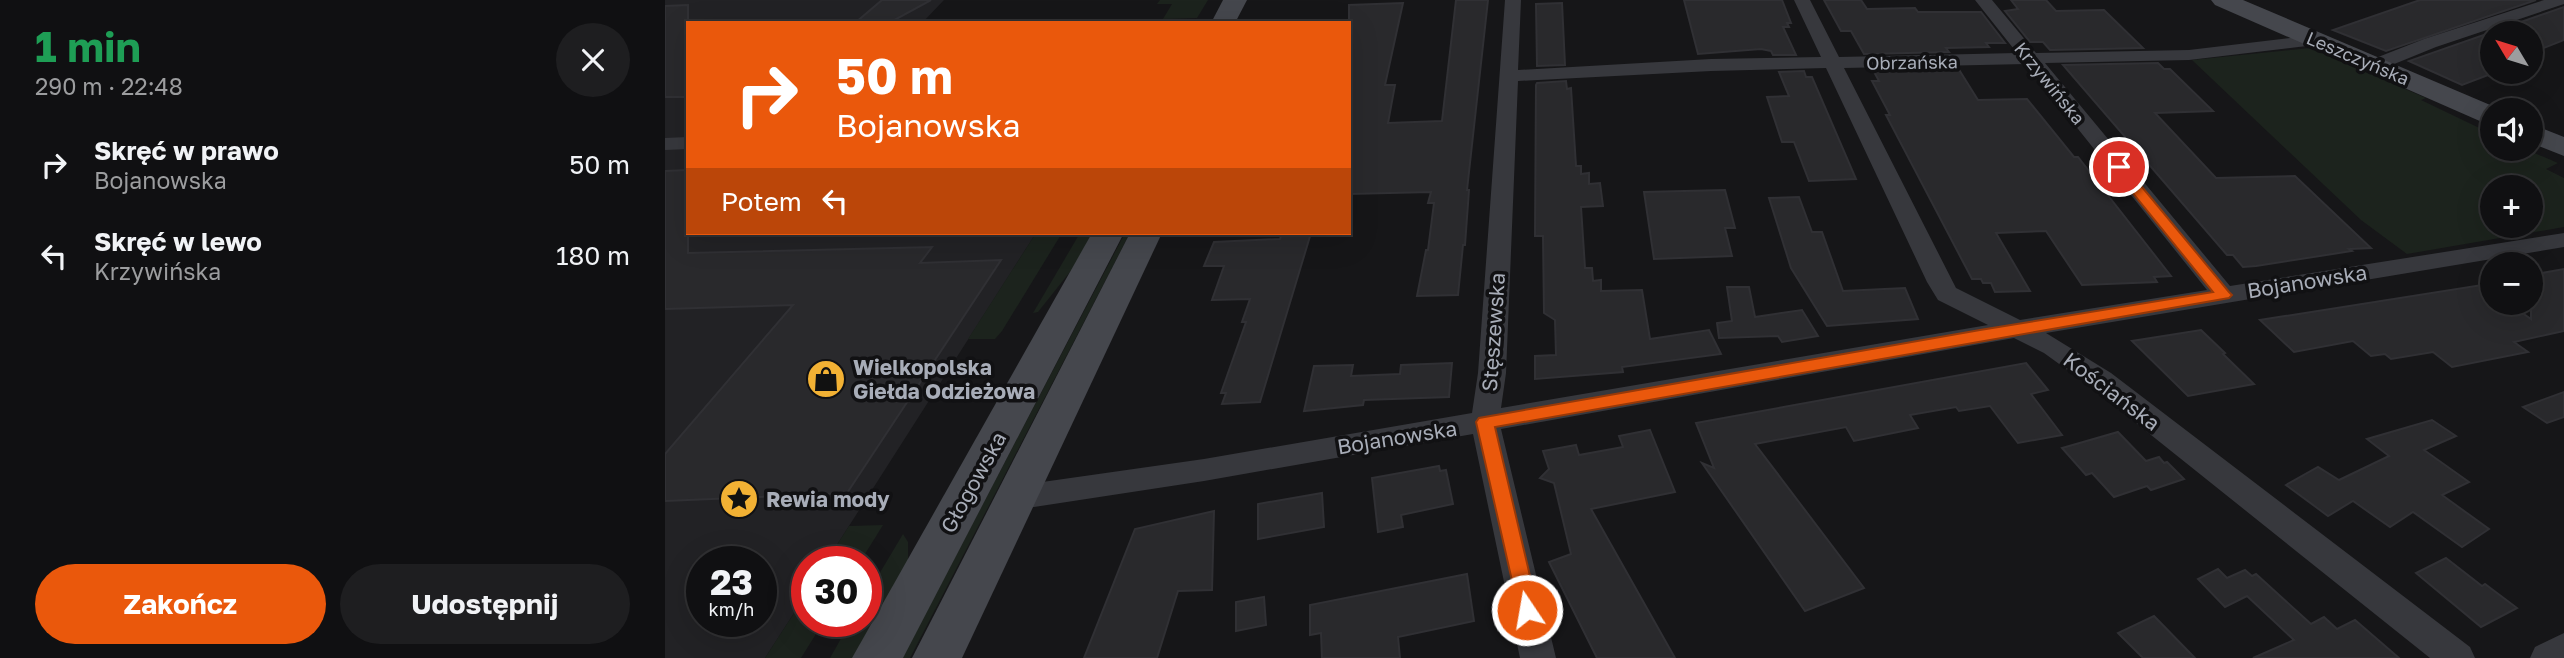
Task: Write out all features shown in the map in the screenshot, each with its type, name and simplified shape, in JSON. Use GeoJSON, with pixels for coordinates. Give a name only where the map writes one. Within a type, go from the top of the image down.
{"type":"FeatureCollection","features":[{"type":"Feature","properties":{"kind":"main road"},"geometry":{"type":"LineString","coordinates":[[1224,21],[1235,0]]}},
{"type":"Feature","properties":{"kind":"main road","name":"Leszczyńska"},"geometry":{"type":"LineString","coordinates":[[2223,0],[2480,111]]}},
{"type":"Feature","properties":{"kind":"main road"},"geometry":{"type":"LineString","coordinates":[[2543,138],[2564,147]]}},
{"type":"Feature","properties":{"kind":"main road","name":"Głogowska"},"geometry":{"type":"LineString","coordinates":[[877,658],[1107,235]]}},
{"type":"Feature","properties":{"kind":"main road","name":"Głogowska"},"geometry":{"type":"LineString","coordinates":[[937,658],[1145,235]]}},
{"type":"Feature","properties":{"kind":"street","name":"Stęszewska"},"geometry":{"type":"LineString","coordinates":[[1513,0],[1492,373],[1485,422],[1538,658]]}},
{"type":"Feature","properties":{"kind":"street","name":"Kościańska"},"geometry":{"type":"LineString","coordinates":[[1802,0],[1939,282],[1947,293],[2053,347],[2101,380],[2457,658]]}},
{"type":"Feature","properties":{"kind":"street","name":"Krzywińska"},"geometry":{"type":"LineString","coordinates":[[1983,0],[2224,295]]}},
{"type":"Feature","properties":{"kind":"street"},"geometry":{"type":"LineString","coordinates":[[2375,65],[2430,43],[2560,0]]}},
{"type":"Feature","properties":{"kind":"street","name":"Obrzańska"},"geometry":{"type":"LineString","coordinates":[[1509,76],[1711,65],[2189,55],[2315,40]]}},
{"type":"Feature","properties":{"kind":"street"},"geometry":{"type":"LineString","coordinates":[[665,144],[686,143]]}},
{"type":"Feature","properties":{"kind":"street","name":"Bojanowska"},"geometry":{"type":"LineString","coordinates":[[1015,498],[1485,422],[2224,295],[2564,240]]}},
{"type":"Feature","properties":{"kind":"street"},"geometry":{"type":"LineString","coordinates":[[2548,658],[2564,649]]}},
{"type":"Feature","properties":{"kind":"shaded area"},"geometry":{"type":"Polygon","coordinates":[[[665,0],[944,0],[924,21],[686,21],[686,235],[1035,235],[836,546],[791,546],[791,618],[765,658],[665,658],[665,0]]]}},
{"type":"Feature","properties":{"kind":"shaded area"},"geometry":{"type":"Polygon","coordinates":[[[1160,0],[1208,0],[1197,18],[1163,19],[1172,4],[1157,4],[1160,0]]]}},
{"type":"Feature","properties":{"kind":"shaded area"},"geometry":{"type":"Polygon","coordinates":[[[2310,48],[2426,98],[2421,100],[2480,128],[2480,161],[2543,161],[2543,157],[2558,163],[2546,169],[2564,178],[2564,227],[2543,231],[2543,175],[2480,175],[2480,238],[2500,238],[2407,254],[2361,220],[2192,60],[2310,48]]]}},
{"type":"Feature","properties":{"kind":"shaded area"},"geometry":{"type":"Polygon","coordinates":[[[1035,235],[1061,235],[995,339],[968,339],[1035,235]]]}},
{"type":"Feature","properties":{"kind":"shaded area"},"geometry":{"type":"Polygon","coordinates":[[[1079,235],[1092,235],[1073,268],[1038,312],[1033,313],[1079,235]]]}},
{"type":"Feature","properties":{"kind":"shaded area"},"geometry":{"type":"Polygon","coordinates":[[[1124,235],[1129,235],[910,658],[902,658],[1124,235]]]}},
{"type":"Feature","properties":{"kind":"shaded area"},"geometry":{"type":"Polygon","coordinates":[[[883,525],[870,546],[836,546],[849,526],[883,525]]]}},
{"type":"Feature","properties":{"kind":"shaded area"},"geometry":{"type":"Polygon","coordinates":[[[903,534],[908,542],[908,561],[882,607],[882,569],[903,534]]]}},
{"type":"Feature","properties":{"kind":"shaded area"},"geometry":{"type":"Polygon","coordinates":[[[791,618],[791,637],[814,637],[801,658],[765,658],[791,618]]]}},
{"type":"Feature","properties":{"kind":"shaded area"},"geometry":{"type":"Polygon","coordinates":[[[842,637],[865,637],[853,658],[830,658],[842,637]]]}},
{"type":"Feature","properties":{"kind":"building"},"geometry":{"type":"Polygon","coordinates":[[[882,0],[931,0],[893,21],[857,21],[882,0]]]}},
{"type":"Feature","properties":{"kind":"building"},"geometry":{"type":"Polygon","coordinates":[[[1456,0],[1488,0],[1458,295],[1417,296],[1428,250],[1434,203],[1428,203],[1431,192],[1351,194],[1349,5],[1403,3],[1385,85],[1395,85],[1388,123],[1442,121],[1456,0]]]}},
{"type":"Feature","properties":{"kind":"building"},"geometry":{"type":"Polygon","coordinates":[[[1684,0],[1782,0],[1791,23],[1787,23],[1789,27],[1783,27],[1796,55],[1773,55],[1771,51],[1761,49],[1698,54],[1684,0]]]}},
{"type":"Feature","properties":{"kind":"building"},"geometry":{"type":"Polygon","coordinates":[[[1824,0],[1861,0],[1867,9],[1915,8],[1918,12],[1981,12],[2005,43],[1986,43],[1989,47],[1946,48],[1949,52],[1864,54],[1851,31],[1841,31],[1824,0]]]}},
{"type":"Feature","properties":{"kind":"building"},"geometry":{"type":"Polygon","coordinates":[[[2011,0],[2046,0],[2056,11],[2104,10],[2143,48],[2050,50],[2043,42],[2030,42],[2005,11],[2018,9],[2011,0]]]}},
{"type":"Feature","properties":{"kind":"building"},"geometry":{"type":"Polygon","coordinates":[[[2420,0],[2536,0],[2386,51],[2333,30],[2420,0]]]}},
{"type":"Feature","properties":{"kind":"building"},"geometry":{"type":"Polygon","coordinates":[[[1562,3],[1565,65],[1537,66],[1536,4],[1562,3]]]}},
{"type":"Feature","properties":{"kind":"building"},"geometry":{"type":"Polygon","coordinates":[[[688,5],[686,97],[665,97],[665,6],[688,5]]]}},
{"type":"Feature","properties":{"kind":"building"},"geometry":{"type":"Polygon","coordinates":[[[2564,7],[2564,40],[2543,48],[2543,21],[2524,21],[2564,7]]]}},
{"type":"Feature","properties":{"kind":"building"},"geometry":{"type":"Polygon","coordinates":[[[2480,36],[2480,78],[2462,85],[2409,61],[2480,36]]]}},
{"type":"Feature","properties":{"kind":"building"},"geometry":{"type":"Polygon","coordinates":[[[2158,63],[2164,69],[2170,69],[2213,111],[2155,113],[2216,178],[2295,176],[2371,248],[2349,249],[2352,251],[2243,267],[2233,255],[2227,255],[2063,65],[2158,63]]]}},
{"type":"Feature","properties":{"kind":"building"},"geometry":{"type":"Polygon","coordinates":[[[1958,68],[1978,100],[2027,99],[2074,157],[2078,157],[2171,276],[2154,277],[2157,282],[2082,285],[2046,231],[1996,233],[2030,291],[1995,292],[1991,283],[1972,279],[1886,115],[1890,115],[1872,81],[1879,81],[1873,70],[1958,68]]]}},
{"type":"Feature","properties":{"kind":"building"},"geometry":{"type":"Polygon","coordinates":[[[1804,71],[1806,77],[1812,77],[1856,179],[1809,181],[1794,142],[1782,142],[1767,97],[1789,96],[1779,72],[1804,71]]]}},
{"type":"Feature","properties":{"kind":"building"},"geometry":{"type":"Polygon","coordinates":[[[1566,81],[1567,89],[1571,88],[1576,166],[1581,166],[1581,174],[1589,173],[1589,184],[1600,183],[1603,206],[1581,207],[1585,268],[1592,268],[1593,281],[1601,280],[1601,291],[1642,290],[1650,339],[1709,330],[1721,354],[1622,367],[1623,372],[1535,379],[1535,356],[1556,355],[1555,320],[1544,313],[1543,236],[1535,236],[1536,85],[1566,81]]]}},
{"type":"Feature","properties":{"kind":"building","name":"Wielkopolska Giełda Odzieżowa"},"geometry":{"type":"Polygon","coordinates":[[[686,170],[688,253],[932,247],[920,263],[1001,260],[847,493],[665,501],[665,454],[793,305],[665,309],[665,171],[686,170]]]}},
{"type":"Feature","properties":{"kind":"building"},"geometry":{"type":"Polygon","coordinates":[[[1725,190],[1735,228],[1725,228],[1732,256],[1654,259],[1644,192],[1725,190]]]}},
{"type":"Feature","properties":{"kind":"building"},"geometry":{"type":"Polygon","coordinates":[[[1799,197],[1812,232],[1822,232],[1843,291],[1905,288],[1918,319],[1827,326],[1791,268],[1769,198],[1799,197]]]}},
{"type":"Feature","properties":{"kind":"building"},"geometry":{"type":"Polygon","coordinates":[[[1281,235],[1310,235],[1260,402],[1222,404],[1226,393],[1221,393],[1246,322],[1242,322],[1250,299],[1212,300],[1224,266],[1204,266],[1214,242],[1280,239],[1281,235]]]}},
{"type":"Feature","properties":{"kind":"building"},"geometry":{"type":"Polygon","coordinates":[[[2564,269],[2564,331],[2514,342],[2528,352],[2452,367],[2433,352],[2391,359],[2385,354],[2371,356],[2353,341],[2294,352],[2260,320],[2480,285],[2480,315],[2525,315],[2531,319],[2531,315],[2543,315],[2543,273],[2564,269]]]}},
{"type":"Feature","properties":{"kind":"building"},"geometry":{"type":"Polygon","coordinates":[[[1727,287],[1749,287],[1755,317],[1802,310],[1818,336],[1782,342],[1778,336],[1719,338],[1717,323],[1732,321],[1727,287]]]}},
{"type":"Feature","properties":{"kind":"building"},"geometry":{"type":"Polygon","coordinates":[[[2201,330],[2254,384],[2188,396],[2132,341],[2201,330]]]}},
{"type":"Feature","properties":{"kind":"building"},"geometry":{"type":"Polygon","coordinates":[[[1452,363],[1449,397],[1364,400],[1363,405],[1304,411],[1314,366],[1353,365],[1351,376],[1400,374],[1401,365],[1452,363]]]}},
{"type":"Feature","properties":{"kind":"building"},"geometry":{"type":"Polygon","coordinates":[[[2026,363],[2048,390],[2031,394],[2062,435],[2018,443],[1990,406],[1959,411],[1956,407],[1910,415],[1918,428],[1854,441],[1846,427],[1755,444],[1864,588],[1805,611],[1702,463],[1714,468],[1696,423],[2026,363]]]}},
{"type":"Feature","properties":{"kind":"building"},"geometry":{"type":"Polygon","coordinates":[[[2564,392],[2564,417],[2547,423],[2523,407],[2564,392]]]}},
{"type":"Feature","properties":{"kind":"building"},"geometry":{"type":"Polygon","coordinates":[[[2432,420],[2456,436],[2424,450],[2469,482],[2442,495],[2489,529],[2462,547],[2413,512],[2390,527],[2353,501],[2328,516],[2286,485],[2318,467],[2339,480],[2389,456],[2367,439],[2432,420]]]}},
{"type":"Feature","properties":{"kind":"building"},"geometry":{"type":"Polygon","coordinates":[[[1650,430],[1675,492],[1591,509],[1675,658],[1597,658],[1549,562],[1571,554],[1554,483],[1540,478],[1549,469],[1543,451],[1576,445],[1579,455],[1623,447],[1619,436],[1650,430]]]}},
{"type":"Feature","properties":{"kind":"building"},"geometry":{"type":"Polygon","coordinates":[[[2118,432],[2146,461],[2159,457],[2184,479],[2151,490],[2147,486],[2114,497],[2092,473],[2086,475],[2062,448],[2118,432]]]}},
{"type":"Feature","properties":{"kind":"building"},"geometry":{"type":"Polygon","coordinates":[[[1439,466],[1440,471],[1446,470],[1453,504],[1401,515],[1403,527],[1378,532],[1372,478],[1439,466]]]}},
{"type":"Feature","properties":{"kind":"building"},"geometry":{"type":"Polygon","coordinates":[[[1322,493],[1324,527],[1258,539],[1258,504],[1322,493]]]}},
{"type":"Feature","properties":{"kind":"building"},"geometry":{"type":"Polygon","coordinates":[[[1214,511],[1212,590],[1178,591],[1157,658],[1084,658],[1135,529],[1214,511]]]}},
{"type":"Feature","properties":{"kind":"building"},"geometry":{"type":"Polygon","coordinates":[[[2446,558],[2482,586],[2485,584],[2517,608],[2481,627],[2416,573],[2446,558]]]}},
{"type":"Feature","properties":{"kind":"building"},"geometry":{"type":"Polygon","coordinates":[[[2218,569],[2227,578],[2245,570],[2252,576],[2256,574],[2311,624],[2324,617],[2337,629],[2355,620],[2399,658],[2253,658],[2294,640],[2247,596],[2225,607],[2198,579],[2218,569]]]}},
{"type":"Feature","properties":{"kind":"building"},"geometry":{"type":"Polygon","coordinates":[[[1467,574],[1474,621],[1398,637],[1400,658],[1322,658],[1321,633],[1310,635],[1310,605],[1467,574]]]}},
{"type":"Feature","properties":{"kind":"building"},"geometry":{"type":"Polygon","coordinates":[[[1264,597],[1266,625],[1236,631],[1236,602],[1264,597]]]}},
{"type":"Feature","properties":{"kind":"building"},"geometry":{"type":"Polygon","coordinates":[[[2154,616],[2195,658],[2143,658],[2118,633],[2154,616]]]}},
{"type":"Feature","properties":{"kind":"place","name":"Wielkopolska Giełda Odzieżowa"},"geometry":{"type":"Point","coordinates":[826,379]}},
{"type":"Feature","properties":{"kind":"place","name":"Rewia mody"},"geometry":{"type":"Point","coordinates":[739,499]}},
{"type":"Feature","properties":{"kind":"route"},"geometry":{"type":"LineString","coordinates":[[1527,610],[1485,422],[2224,295],[2119,167]]}}]}
